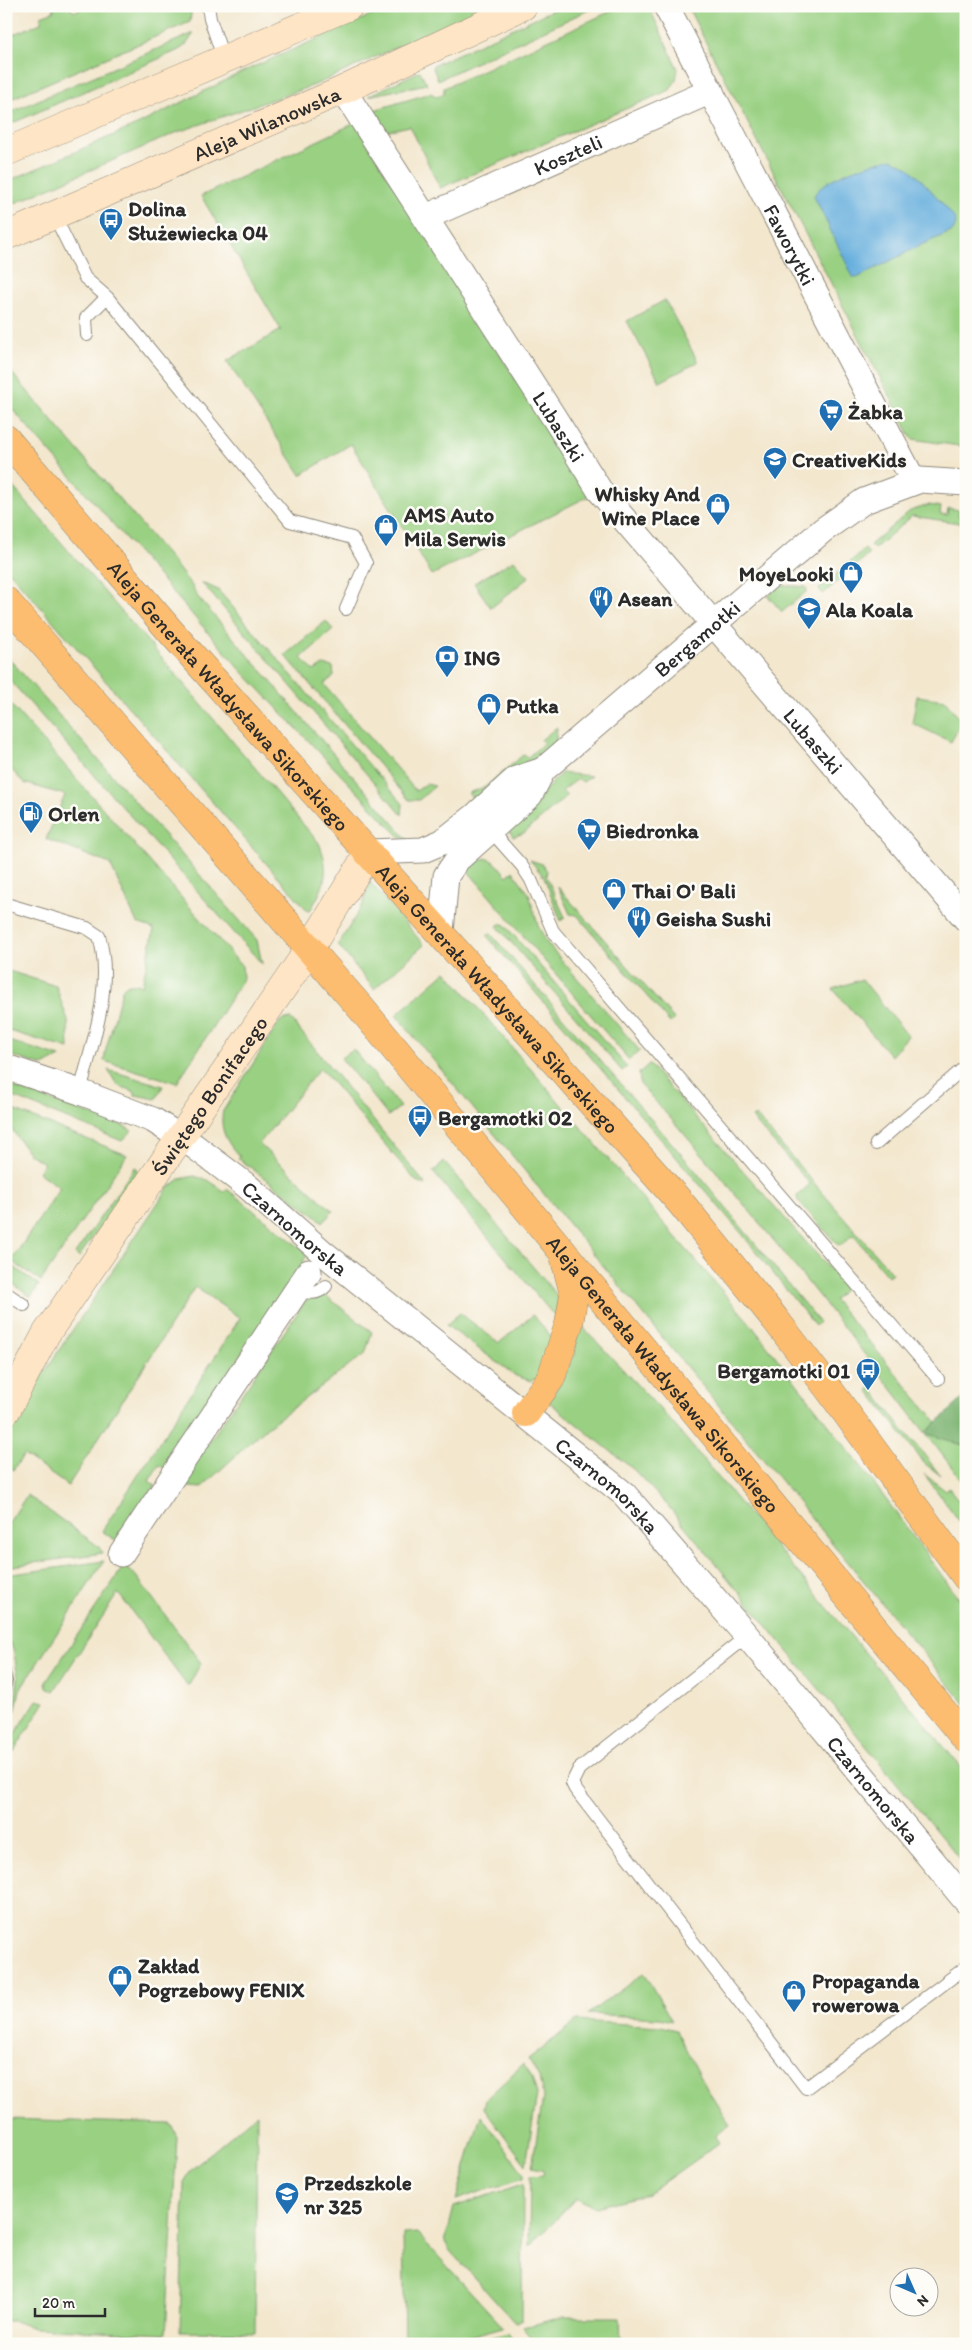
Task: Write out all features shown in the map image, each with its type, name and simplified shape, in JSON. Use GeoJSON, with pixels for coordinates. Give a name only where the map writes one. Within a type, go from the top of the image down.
{"type":"FeatureCollection","features":[{"type":"Feature","properties":{"kind":"main road"},"geometry":{"type":"LineString","coordinates":[[6,152],[349,6]]}},
{"type":"Feature","properties":{"kind":"main road","name":"Aleja Wilanowska"},"geometry":{"type":"LineString","coordinates":[[6,236],[343,90],[524,6]]}},
{"type":"Feature","properties":{"kind":"main road","name":"Aleja Generała Władysława Sikorskiego"},"geometry":{"type":"LineString","coordinates":[[6,439],[171,632],[680,1202],[828,1388],[966,1577]]}},
{"type":"Feature","properties":{"kind":"main road","name":"Aleja Generała Władysława Sikorskiego"},"geometry":{"type":"LineString","coordinates":[[6,601],[310,948],[966,1739]]}},
{"type":"Feature","properties":{"kind":"main road","name":"Świętego Bonifacego"},"geometry":{"type":"LineString","coordinates":[[6,1411],[46,1334],[310,948],[369,852]]}},
{"type":"Feature","properties":{"kind":"main road"},"geometry":{"type":"LineString","coordinates":[[526,1413],[551,1378],[570,1324],[574,1294],[564,1254]]}},
{"type":"Feature","properties":{"kind":"main road","name":"Świętego Bonifacego"},"geometry":{"type":"LineString","coordinates":[[6,1378],[46,1334]]}},
{"type":"Feature","properties":{"kind":"street","name":"Faworytki"},"geometry":{"type":"LineString","coordinates":[[666,6],[914,482]]}},
{"type":"Feature","properties":{"kind":"street","name":"Lubaszki"},"geometry":{"type":"LineString","coordinates":[[343,90],[426,216],[600,491],[966,919]]}},
{"type":"Feature","properties":{"kind":"street","name":"Koszteli"},"geometry":{"type":"LineString","coordinates":[[426,216],[711,91]]}},
{"type":"Feature","properties":{"kind":"street","name":"Bergamotki"},"geometry":{"type":"LineString","coordinates":[[369,852],[424,850],[442,842],[475,816],[516,779],[543,770],[839,517],[864,501],[914,482],[931,480],[966,483]]}},
{"type":"Feature","properties":{"kind":"street","name":"Bergamotki"},"geometry":{"type":"LineString","coordinates":[[440,932],[446,876],[457,860],[530,795],[543,770]]}},
{"type":"Feature","properties":{"kind":"street","name":"Czarnomorska"},"geometry":{"type":"LineString","coordinates":[[6,1067],[80,1092],[153,1120],[181,1137],[247,1186],[321,1250],[526,1413],[624,1494],[747,1636],[966,1901]]}},
{"type":"Feature","properties":{"kind":"street"},"geometry":{"type":"LineString","coordinates":[[121,1554],[310,1283]]}},
{"type":"Feature","properties":{"kind":"lane"},"geometry":{"type":"LineString","coordinates":[[208,6],[210,19],[224,60]]}},
{"type":"Feature","properties":{"kind":"lane"},"geometry":{"type":"LineString","coordinates":[[54,215],[85,278],[107,297],[290,521],[352,538],[366,564],[346,609]]}},
{"type":"Feature","properties":{"kind":"lane"},"geometry":{"type":"LineString","coordinates":[[87,335],[86,318],[107,297]]}},
{"type":"Feature","properties":{"kind":"lane"},"geometry":{"type":"LineString","coordinates":[[491,831],[522,866],[534,887],[553,931],[938,1379]]}},
{"type":"Feature","properties":{"kind":"lane"},"geometry":{"type":"LineString","coordinates":[[6,904],[87,928],[99,936],[104,954],[105,988],[80,1092]]}},
{"type":"Feature","properties":{"kind":"lane"},"geometry":{"type":"LineString","coordinates":[[876,1144],[966,1066]]}},
{"type":"Feature","properties":{"kind":"lane"},"geometry":{"type":"LineString","coordinates":[[310,1283],[321,1250]]}},
{"type":"Feature","properties":{"kind":"lane"},"geometry":{"type":"LineString","coordinates":[[6,1293],[24,1305]]}},
{"type":"Feature","properties":{"kind":"lane"},"geometry":{"type":"LineString","coordinates":[[747,1636],[579,1770],[572,1783],[575,1790],[806,2088],[966,1968]]}},
{"type":"Feature","properties":{"kind":"green space"},"geometry":{"type":"Polygon","coordinates":[[[53,6],[70,6],[73,12],[87,6],[192,6],[190,22],[6,101],[6,37],[41,23],[41,16],[54,11],[53,6]]]}},
{"type":"Feature","properties":{"kind":"green space"},"geometry":{"type":"Polygon","coordinates":[[[392,6],[486,6],[315,85],[178,132],[6,207],[6,182],[139,124],[244,71],[392,6]]]}},
{"type":"Feature","properties":{"kind":"green space"},"geometry":{"type":"Polygon","coordinates":[[[561,6],[597,6],[438,80],[432,66],[561,6]]]}},
{"type":"Feature","properties":{"kind":"green space"},"geometry":{"type":"Polygon","coordinates":[[[622,6],[654,6],[650,9],[678,69],[676,80],[670,90],[440,188],[410,126],[386,131],[374,110],[431,93],[437,97],[444,93],[444,88],[622,6]]]}},
{"type":"Feature","properties":{"kind":"green space"},"geometry":{"type":"Polygon","coordinates":[[[687,6],[966,6],[966,447],[912,439],[687,6]]]}},
{"type":"Feature","properties":{"kind":"green space"},"geometry":{"type":"Polygon","coordinates":[[[194,33],[186,45],[179,50],[6,126],[6,114],[194,33]]]}},
{"type":"Feature","properties":{"kind":"green space"},"geometry":{"type":"Polygon","coordinates":[[[420,71],[427,84],[368,96],[420,71]]]}},
{"type":"Feature","properties":{"kind":"green space"},"geometry":{"type":"Polygon","coordinates":[[[355,123],[589,496],[432,575],[351,444],[301,475],[227,361],[281,330],[201,196],[355,123]]]}},
{"type":"Feature","properties":{"kind":"green space"},"geometry":{"type":"Polygon","coordinates":[[[665,300],[698,362],[660,382],[627,321],[665,300]]]}},
{"type":"Feature","properties":{"kind":"green space"},"geometry":{"type":"Polygon","coordinates":[[[6,366],[174,563],[192,586],[197,596],[408,840],[399,836],[240,669],[6,402],[6,366]]]}},
{"type":"Feature","properties":{"kind":"green space"},"geometry":{"type":"Polygon","coordinates":[[[6,479],[319,843],[325,862],[324,879],[319,895],[309,912],[6,568],[6,479]]]}},
{"type":"Feature","properties":{"kind":"green space"},"geometry":{"type":"Polygon","coordinates":[[[929,505],[941,507],[940,514],[947,515],[948,508],[959,510],[958,516],[966,518],[966,524],[912,516],[874,549],[870,545],[910,511],[929,505]]]}},
{"type":"Feature","properties":{"kind":"green space"},"geometry":{"type":"Polygon","coordinates":[[[865,549],[869,554],[823,594],[819,589],[865,549]]]}},
{"type":"Feature","properties":{"kind":"green space"},"geometry":{"type":"Polygon","coordinates":[[[514,560],[529,577],[491,608],[474,583],[514,560]]]}},
{"type":"Feature","properties":{"kind":"green space"},"geometry":{"type":"Polygon","coordinates":[[[201,582],[218,590],[403,804],[402,815],[201,582]]]}},
{"type":"Feature","properties":{"kind":"green space"},"geometry":{"type":"Polygon","coordinates":[[[781,585],[806,587],[807,591],[782,612],[768,596],[781,585]]]}},
{"type":"Feature","properties":{"kind":"green space"},"geometry":{"type":"Polygon","coordinates":[[[326,621],[333,630],[301,658],[314,671],[323,665],[333,667],[334,676],[324,684],[416,791],[426,784],[435,786],[419,800],[409,800],[285,655],[326,621]]]}},
{"type":"Feature","properties":{"kind":"green space"},"geometry":{"type":"Polygon","coordinates":[[[6,655],[257,940],[262,964],[6,676],[6,655]]]}},
{"type":"Feature","properties":{"kind":"green space"},"geometry":{"type":"Polygon","coordinates":[[[917,696],[945,700],[962,722],[951,742],[912,723],[917,696]]]}},
{"type":"Feature","properties":{"kind":"green space"},"geometry":{"type":"Polygon","coordinates":[[[6,699],[242,966],[243,979],[177,1083],[104,1061],[122,990],[129,984],[142,985],[154,929],[137,923],[110,864],[46,839],[65,795],[24,783],[6,764],[6,699]]]}},
{"type":"Feature","properties":{"kind":"green space"},"geometry":{"type":"Polygon","coordinates":[[[557,727],[556,742],[478,804],[468,793],[485,787],[523,755],[528,757],[544,743],[541,740],[557,727]]]}},
{"type":"Feature","properties":{"kind":"green space"},"geometry":{"type":"Polygon","coordinates":[[[561,773],[591,776],[583,782],[578,779],[562,791],[567,796],[524,833],[513,837],[509,830],[561,773]]]}},
{"type":"Feature","properties":{"kind":"green space"},"geometry":{"type":"Polygon","coordinates":[[[486,858],[496,863],[507,876],[513,871],[529,894],[538,925],[547,943],[640,1051],[629,1060],[467,870],[477,861],[486,858]]]}},
{"type":"Feature","properties":{"kind":"green space"},"geometry":{"type":"Polygon","coordinates":[[[530,860],[542,864],[547,871],[546,876],[565,917],[561,921],[544,877],[530,860]]]}},
{"type":"Feature","properties":{"kind":"green space"},"geometry":{"type":"Polygon","coordinates":[[[370,882],[424,945],[374,989],[338,945],[363,904],[370,882]]]}},
{"type":"Feature","properties":{"kind":"green space"},"geometry":{"type":"Polygon","coordinates":[[[558,887],[674,1019],[670,1023],[577,915],[570,914],[558,887]]]}},
{"type":"Feature","properties":{"kind":"green space"},"geometry":{"type":"Polygon","coordinates":[[[504,924],[627,1067],[622,1071],[497,926],[504,924]]]}},
{"type":"Feature","properties":{"kind":"green space"},"geometry":{"type":"Polygon","coordinates":[[[490,933],[694,1169],[819,1322],[815,1326],[742,1234],[487,936],[490,933]]]}},
{"type":"Feature","properties":{"kind":"green space"},"geometry":{"type":"Polygon","coordinates":[[[6,970],[56,986],[68,1021],[69,1049],[6,1030],[6,970]]]}},
{"type":"Feature","properties":{"kind":"green space"},"geometry":{"type":"Polygon","coordinates":[[[446,971],[749,1322],[873,1482],[966,1608],[966,1705],[396,1015],[446,971]]]}},
{"type":"Feature","properties":{"kind":"green space"},"geometry":{"type":"Polygon","coordinates":[[[862,979],[908,1036],[891,1056],[833,989],[862,979]]]}},
{"type":"Feature","properties":{"kind":"green space"},"geometry":{"type":"Polygon","coordinates":[[[290,1018],[426,1185],[416,1181],[320,1068],[259,1144],[333,1211],[323,1222],[238,1158],[240,1157],[231,1147],[223,1130],[223,1111],[280,1021],[290,1018]]]}},
{"type":"Feature","properties":{"kind":"green space"},"geometry":{"type":"Polygon","coordinates":[[[6,1040],[60,1057],[43,1066],[6,1054],[6,1040]]]}},
{"type":"Feature","properties":{"kind":"green space"},"geometry":{"type":"Polygon","coordinates":[[[353,1049],[400,1107],[388,1116],[341,1058],[353,1049]]]}},
{"type":"Feature","properties":{"kind":"green space"},"geometry":{"type":"Polygon","coordinates":[[[649,1064],[843,1284],[843,1291],[834,1300],[937,1422],[926,1432],[966,1446],[966,1486],[766,1231],[640,1084],[639,1073],[649,1064]]]}},
{"type":"Feature","properties":{"kind":"green space"},"geometry":{"type":"Polygon","coordinates":[[[108,1070],[163,1086],[156,1099],[135,1095],[135,1092],[117,1085],[108,1070]]]}},
{"type":"Feature","properties":{"kind":"green space"},"geometry":{"type":"Polygon","coordinates":[[[13,1087],[124,1126],[132,1131],[122,1141],[6,1094],[6,1090],[13,1087]]]}},
{"type":"Feature","properties":{"kind":"green space"},"geometry":{"type":"Polygon","coordinates":[[[6,1107],[127,1155],[41,1281],[11,1261],[60,1188],[38,1172],[44,1163],[29,1154],[6,1121],[6,1107]]]}},
{"type":"Feature","properties":{"kind":"green space"},"geometry":{"type":"Polygon","coordinates":[[[756,1116],[892,1273],[888,1276],[853,1235],[842,1245],[838,1245],[798,1201],[797,1196],[810,1184],[752,1118],[756,1116]]]}},
{"type":"Feature","properties":{"kind":"green space"},"geometry":{"type":"Polygon","coordinates":[[[444,1162],[556,1294],[561,1306],[561,1324],[433,1172],[444,1162]]]}},
{"type":"Feature","properties":{"kind":"green space"},"geometry":{"type":"Polygon","coordinates":[[[135,1167],[138,1169],[135,1176],[79,1257],[75,1254],[135,1167]]]}},
{"type":"Feature","properties":{"kind":"green space"},"geometry":{"type":"Polygon","coordinates":[[[194,1176],[208,1180],[224,1191],[227,1189],[308,1254],[166,1469],[159,1465],[149,1481],[156,1486],[119,1543],[102,1531],[240,1318],[195,1287],[68,1486],[24,1455],[13,1470],[6,1464],[6,1429],[168,1188],[180,1179],[194,1176]]]}},
{"type":"Feature","properties":{"kind":"green space"},"geometry":{"type":"Polygon","coordinates":[[[11,1265],[39,1285],[31,1297],[6,1279],[6,1272],[11,1265]]]}},
{"type":"Feature","properties":{"kind":"green space"},"geometry":{"type":"Polygon","coordinates":[[[315,1287],[372,1332],[365,1354],[267,1427],[201,1488],[179,1486],[315,1287]]]}},
{"type":"Feature","properties":{"kind":"green space"},"geometry":{"type":"Polygon","coordinates":[[[460,1313],[499,1343],[533,1315],[557,1343],[536,1379],[531,1381],[516,1376],[446,1325],[460,1313]]]}},
{"type":"Feature","properties":{"kind":"green space"},"geometry":{"type":"Polygon","coordinates":[[[583,1327],[671,1421],[966,1773],[966,1867],[668,1506],[634,1470],[549,1402],[575,1354],[577,1330],[583,1327]]]}},
{"type":"Feature","properties":{"kind":"green space"},"geometry":{"type":"Polygon","coordinates":[[[871,1388],[940,1475],[924,1463],[868,1390],[871,1388]]]}},
{"type":"Feature","properties":{"kind":"green space"},"geometry":{"type":"Polygon","coordinates":[[[966,1396],[966,1446],[925,1433],[966,1396]]]}},
{"type":"Feature","properties":{"kind":"green space"},"geometry":{"type":"Polygon","coordinates":[[[924,1474],[946,1491],[949,1488],[966,1510],[966,1530],[924,1474]]]}},
{"type":"Feature","properties":{"kind":"green space"},"geometry":{"type":"Polygon","coordinates":[[[27,1495],[98,1546],[103,1553],[6,1567],[6,1527],[27,1495]]]}},
{"type":"Feature","properties":{"kind":"green space"},"geometry":{"type":"Polygon","coordinates":[[[104,1561],[20,1690],[16,1709],[6,1729],[15,1702],[18,1678],[14,1652],[6,1634],[6,1575],[104,1561]]]}},
{"type":"Feature","properties":{"kind":"green space"},"geometry":{"type":"Polygon","coordinates":[[[125,1564],[201,1663],[188,1687],[118,1593],[54,1691],[47,1687],[46,1682],[125,1564]]]}},
{"type":"Feature","properties":{"kind":"green space"},"geometry":{"type":"Polygon","coordinates":[[[37,1700],[45,1702],[13,1753],[6,1748],[37,1700]]]}},
{"type":"Feature","properties":{"kind":"green space"},"geometry":{"type":"Polygon","coordinates":[[[644,1973],[672,2021],[659,2018],[588,2014],[644,1973]]]}},
{"type":"Feature","properties":{"kind":"green space"},"geometry":{"type":"Polygon","coordinates":[[[577,2021],[660,2026],[676,2030],[707,2089],[730,2125],[715,2136],[719,2143],[647,2194],[596,2207],[576,2198],[529,2247],[530,2176],[543,2175],[544,2170],[532,2167],[543,2097],[539,2077],[528,2059],[577,2021]]]}},
{"type":"Feature","properties":{"kind":"green space"},"geometry":{"type":"Polygon","coordinates":[[[523,2064],[532,2077],[537,2094],[526,2165],[484,2108],[486,2099],[523,2064]]]}},
{"type":"Feature","properties":{"kind":"green space"},"geometry":{"type":"Polygon","coordinates":[[[257,2114],[255,2332],[180,2331],[184,2182],[192,2169],[257,2114]]]}},
{"type":"Feature","properties":{"kind":"green space"},"geometry":{"type":"Polygon","coordinates":[[[481,2115],[524,2174],[524,2178],[456,2200],[481,2115]]]}},
{"type":"Feature","properties":{"kind":"green space"},"geometry":{"type":"Polygon","coordinates":[[[6,2119],[171,2124],[177,2137],[166,2334],[33,2328],[14,2321],[6,2321],[6,2119]]]}},
{"type":"Feature","properties":{"kind":"green space"},"geometry":{"type":"Polygon","coordinates":[[[523,2184],[522,2320],[515,2323],[450,2251],[445,2242],[454,2207],[523,2184]]]}},
{"type":"Feature","properties":{"kind":"green space"},"geometry":{"type":"Polygon","coordinates":[[[417,2233],[503,2327],[441,2344],[405,2344],[403,2234],[417,2233]]]}},
{"type":"Feature","properties":{"kind":"green space"},"geometry":{"type":"Polygon","coordinates":[[[563,2317],[620,2317],[621,2344],[537,2344],[523,2327],[563,2317]]]}},
{"type":"Feature","properties":{"kind":"green space"},"geometry":{"type":"Polygon","coordinates":[[[508,2333],[516,2344],[468,2344],[508,2333]]]}},
{"type":"Feature","properties":{"kind":"water"},"geometry":{"type":"Polygon","coordinates":[[[892,159],[913,171],[919,177],[953,216],[956,225],[953,231],[857,278],[853,277],[814,196],[819,189],[837,177],[873,163],[892,159]]]}},
{"type":"Feature","properties":{"kind":"tram line"},"geometry":{"type":"LineString","coordinates":[[6,1647],[12,1681],[6,1711]]}},
{"type":"Feature","properties":{"kind":"place","name":"Dolina Służewiecka 04"},"geometry":{"type":"Point","coordinates":[111,241]}},
{"type":"Feature","properties":{"kind":"place","name":"Żabka"},"geometry":{"type":"Point","coordinates":[831,432]}},
{"type":"Feature","properties":{"kind":"place","name":"CreativeKids"},"geometry":{"type":"Point","coordinates":[775,480]}},
{"type":"Feature","properties":{"kind":"place","name":"Whisky And Wine Place"},"geometry":{"type":"Point","coordinates":[718,526]}},
{"type":"Feature","properties":{"kind":"place","name":"AMS Auto Mila Serwis"},"geometry":{"type":"Point","coordinates":[386,547]}},
{"type":"Feature","properties":{"kind":"place","name":"MoyeLooki"},"geometry":{"type":"Point","coordinates":[851,594]}},
{"type":"Feature","properties":{"kind":"place","name":"Asean"},"geometry":{"type":"Point","coordinates":[601,619]}},
{"type":"Feature","properties":{"kind":"place","name":"Ala Koala"},"geometry":{"type":"Point","coordinates":[809,630]}},
{"type":"Feature","properties":{"kind":"place","name":"ING"},"geometry":{"type":"Point","coordinates":[447,678]}},
{"type":"Feature","properties":{"kind":"place","name":"Putka"},"geometry":{"type":"Point","coordinates":[489,726]}},
{"type":"Feature","properties":{"kind":"place","name":"Orlen"},"geometry":{"type":"Point","coordinates":[31,834]}},
{"type":"Feature","properties":{"kind":"place","name":"Biedronka"},"geometry":{"type":"Point","coordinates":[589,851]}},
{"type":"Feature","properties":{"kind":"place","name":"Thai O' Bali"},"geometry":{"type":"Point","coordinates":[614,911]}},
{"type":"Feature","properties":{"kind":"place","name":"Geisha Sushi"},"geometry":{"type":"Point","coordinates":[639,939]}},
{"type":"Feature","properties":{"kind":"place","name":"Bergamotki 02"},"geometry":{"type":"Point","coordinates":[420,1138]}},
{"type":"Feature","properties":{"kind":"place","name":"Bergamotki 01"},"geometry":{"type":"Point","coordinates":[868,1391]}},
{"type":"Feature","properties":{"kind":"place","name":"Zakład Pogrzebowy FENIX"},"geometry":{"type":"Point","coordinates":[120,1998]}},
{"type":"Feature","properties":{"kind":"place","name":"Propaganda rowerowa"},"geometry":{"type":"Point","coordinates":[794,2013]}},
{"type":"Feature","properties":{"kind":"place","name":"Przedszkole nr 325"},"geometry":{"type":"Point","coordinates":[287,2215]}}]}
